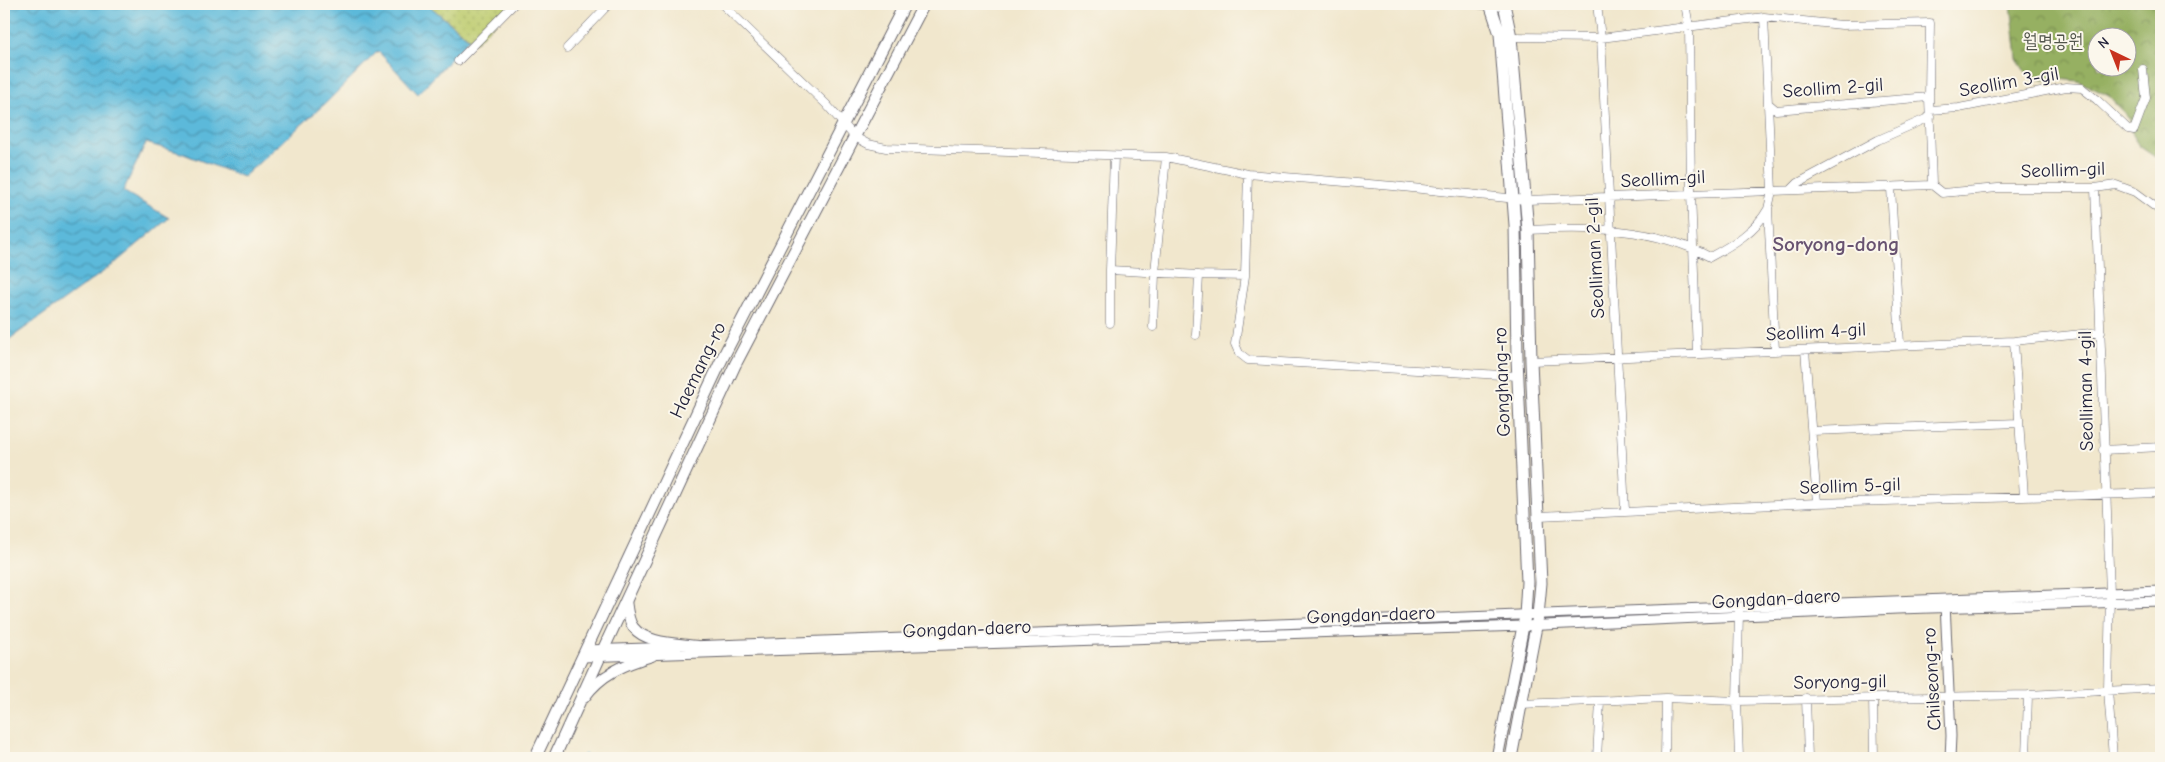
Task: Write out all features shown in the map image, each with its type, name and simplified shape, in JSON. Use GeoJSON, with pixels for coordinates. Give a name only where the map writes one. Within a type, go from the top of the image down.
{"type":"FeatureCollection","features":[{"type":"Feature","properties":{"kind":"main road","name":"Haemang-ro"},"geometry":{"type":"LineString","coordinates":[[535,758],[722,359],[905,4]]}},
{"type":"Feature","properties":{"kind":"main road","name":"Haemang-ro"},"geometry":{"type":"LineString","coordinates":[[554,758],[735,365],[924,4]]}},
{"type":"Feature","properties":{"kind":"main road","name":"Gonghang-ro"},"geometry":{"type":"LineString","coordinates":[[1490,4],[1500,34],[1513,198],[1518,376],[1527,573],[1524,621],[1497,758]]}},
{"type":"Feature","properties":{"kind":"main road","name":"Gonghang-ro"},"geometry":{"type":"LineString","coordinates":[[1505,5],[1511,37],[1528,230],[1531,361],[1541,583],[1537,621],[1511,758]]}},
{"type":"Feature","properties":{"kind":"main road"},"geometry":{"type":"LineString","coordinates":[[626,600],[633,627],[642,634],[654,640],[697,646]]}},
{"type":"Feature","properties":{"kind":"main road"},"geometry":{"type":"LineString","coordinates":[[578,707],[590,690],[611,671],[652,656]]}},
{"type":"Feature","properties":{"kind":"street"},"geometry":{"type":"LineString","coordinates":[[458,61],[514,4]]}},
{"type":"Feature","properties":{"kind":"street"},"geometry":{"type":"LineString","coordinates":[[568,48],[609,4]]}},
{"type":"Feature","properties":{"kind":"street"},"geometry":{"type":"LineString","coordinates":[[722,4],[826,104],[855,137]]}},
{"type":"Feature","properties":{"kind":"street"},"geometry":{"type":"LineString","coordinates":[[1473,4],[1505,5]]}},
{"type":"Feature","properties":{"kind":"street","name":"Seolliman 2-gil"},"geometry":{"type":"LineString","coordinates":[[1597,4],[1601,38],[1625,511]]}},
{"type":"Feature","properties":{"kind":"street"},"geometry":{"type":"LineString","coordinates":[[1685,4],[1689,26],[1691,193],[1697,353]]}},
{"type":"Feature","properties":{"kind":"street"},"geometry":{"type":"LineString","coordinates":[[1511,37],[1601,38],[1764,17],[1842,25],[1930,23],[1929,97],[1932,185]]}},
{"type":"Feature","properties":{"kind":"street","name":"Seollim 2-gil"},"geometry":{"type":"LineString","coordinates":[[1764,17],[1769,104],[1776,110],[1929,97]]}},
{"type":"Feature","properties":{"kind":"street","name":"Seollim 3-gil"},"geometry":{"type":"LineString","coordinates":[[1792,189],[1798,183],[1930,113],[2066,87],[2082,88],[2128,129],[2134,130],[2146,98],[2143,69]]}},
{"type":"Feature","properties":{"kind":"street"},"geometry":{"type":"LineString","coordinates":[[1769,104],[1772,191],[1768,209],[1775,351]]}},
{"type":"Feature","properties":{"kind":"street","name":"Seollim-gil"},"geometry":{"type":"LineString","coordinates":[[855,137],[868,144],[886,148],[1166,157],[1248,174],[1526,200],[1932,185],[1942,193],[1998,188],[2095,188],[2116,185],[2135,192],[2161,211]]}},
{"type":"Feature","properties":{"kind":"street"},"geometry":{"type":"LineString","coordinates":[[1110,323],[1114,156]]}},
{"type":"Feature","properties":{"kind":"street"},"geometry":{"type":"LineString","coordinates":[[1154,327],[1155,273],[1166,157]]}},
{"type":"Feature","properties":{"kind":"street"},"geometry":{"type":"LineString","coordinates":[[1248,174],[1245,276],[1236,344],[1239,353],[1248,360],[1518,376]]}},
{"type":"Feature","properties":{"kind":"street"},"geometry":{"type":"LineString","coordinates":[[1891,188],[1900,344]]}},
{"type":"Feature","properties":{"kind":"street","name":"Seolliman 4-gil"},"geometry":{"type":"LineString","coordinates":[[2095,188],[2101,332],[2103,450],[2110,598],[2108,690],[2113,758]]}},
{"type":"Feature","properties":{"kind":"street"},"geometry":{"type":"LineString","coordinates":[[1528,230],[1610,228],[1654,235],[1693,247],[1710,257],[1743,237],[1763,218],[1768,209]]}},
{"type":"Feature","properties":{"kind":"street"},"geometry":{"type":"LineString","coordinates":[[1110,270],[1245,276]]}},
{"type":"Feature","properties":{"kind":"street"},"geometry":{"type":"LineString","coordinates":[[1196,335],[1199,275]]}},
{"type":"Feature","properties":{"kind":"street","name":"Seollim 4-gil"},"geometry":{"type":"LineString","coordinates":[[1531,361],[1805,350],[1900,344],[2014,341],[2101,332]]}},
{"type":"Feature","properties":{"kind":"street"},"geometry":{"type":"LineString","coordinates":[[2014,341],[2024,497]]}},
{"type":"Feature","properties":{"kind":"street"},"geometry":{"type":"LineString","coordinates":[[1805,350],[1817,503]]}},
{"type":"Feature","properties":{"kind":"street"},"geometry":{"type":"LineString","coordinates":[[1812,431],[2018,423]]}},
{"type":"Feature","properties":{"kind":"street"},"geometry":{"type":"LineString","coordinates":[[2103,450],[2161,447]]}},
{"type":"Feature","properties":{"kind":"street","name":"Seollim 5-gil"},"geometry":{"type":"LineString","coordinates":[[1539,516],[1817,503],[2161,493]]}},
{"type":"Feature","properties":{"kind":"street","name":"Gongdan-daero"},"geometry":{"type":"LineString","coordinates":[[2110,598],[2161,591]]}},
{"type":"Feature","properties":{"kind":"street","name":"Gongdan-daero"},"geometry":{"type":"LineString","coordinates":[[1537,621],[1739,607],[2110,598],[2161,600]]}},
{"type":"Feature","properties":{"kind":"street","name":"Gongdan-daero"},"geometry":{"type":"LineString","coordinates":[[584,654],[697,646],[1524,621],[1739,618],[1945,603]]}},
{"type":"Feature","properties":{"kind":"street","name":"Chilseong-ro"},"geometry":{"type":"LineString","coordinates":[[1945,603],[1951,736],[1950,758]]}},
{"type":"Feature","properties":{"kind":"street"},"geometry":{"type":"LineString","coordinates":[[1738,758],[1736,701],[1739,607]]}},
{"type":"Feature","properties":{"kind":"street","name":"Gongdan-daero"},"geometry":{"type":"LineString","coordinates":[[601,653],[652,656],[1524,621]]}},
{"type":"Feature","properties":{"kind":"street","name":"Soryong-gil"},"geometry":{"type":"LineString","coordinates":[[1520,704],[1666,698],[1736,701],[1948,696],[2161,688]]}},
{"type":"Feature","properties":{"kind":"street"},"geometry":{"type":"LineString","coordinates":[[2026,758],[2028,694]]}},
{"type":"Feature","properties":{"kind":"street"},"geometry":{"type":"LineString","coordinates":[[1873,697],[1874,758]]}},
{"type":"Feature","properties":{"kind":"street"},"geometry":{"type":"LineString","coordinates":[[1665,758],[1666,698]]}},
{"type":"Feature","properties":{"kind":"street"},"geometry":{"type":"LineString","coordinates":[[1806,698],[1808,758]]}},
{"type":"Feature","properties":{"kind":"street"},"geometry":{"type":"LineString","coordinates":[[1596,758],[1600,701]]}},
{"type":"Feature","properties":{"kind":"green space"},"geometry":{"type":"Polygon","coordinates":[[[427,4],[514,4],[475,43],[427,4]]]}},
{"type":"Feature","properties":{"kind":"green space","name":"월명공원"},"geometry":{"type":"Polygon","coordinates":[[[2011,4],[2161,4],[2161,161],[2139,146],[2132,135],[2130,119],[2109,96],[2078,81],[2033,78],[2025,72],[2017,58],[2011,4]]]}},
{"type":"Feature","properties":{"kind":"water"},"geometry":{"type":"Polygon","coordinates":[[[4,4],[427,4],[469,39],[418,94],[378,51],[328,101],[243,177],[181,153],[146,143],[123,191],[169,218],[114,264],[4,343],[4,4]]]}},
{"type":"Feature","properties":{"kind":"district","name":"Soryong-dong"},"geometry":{"type":"Point","coordinates":[1836,244]}}]}
